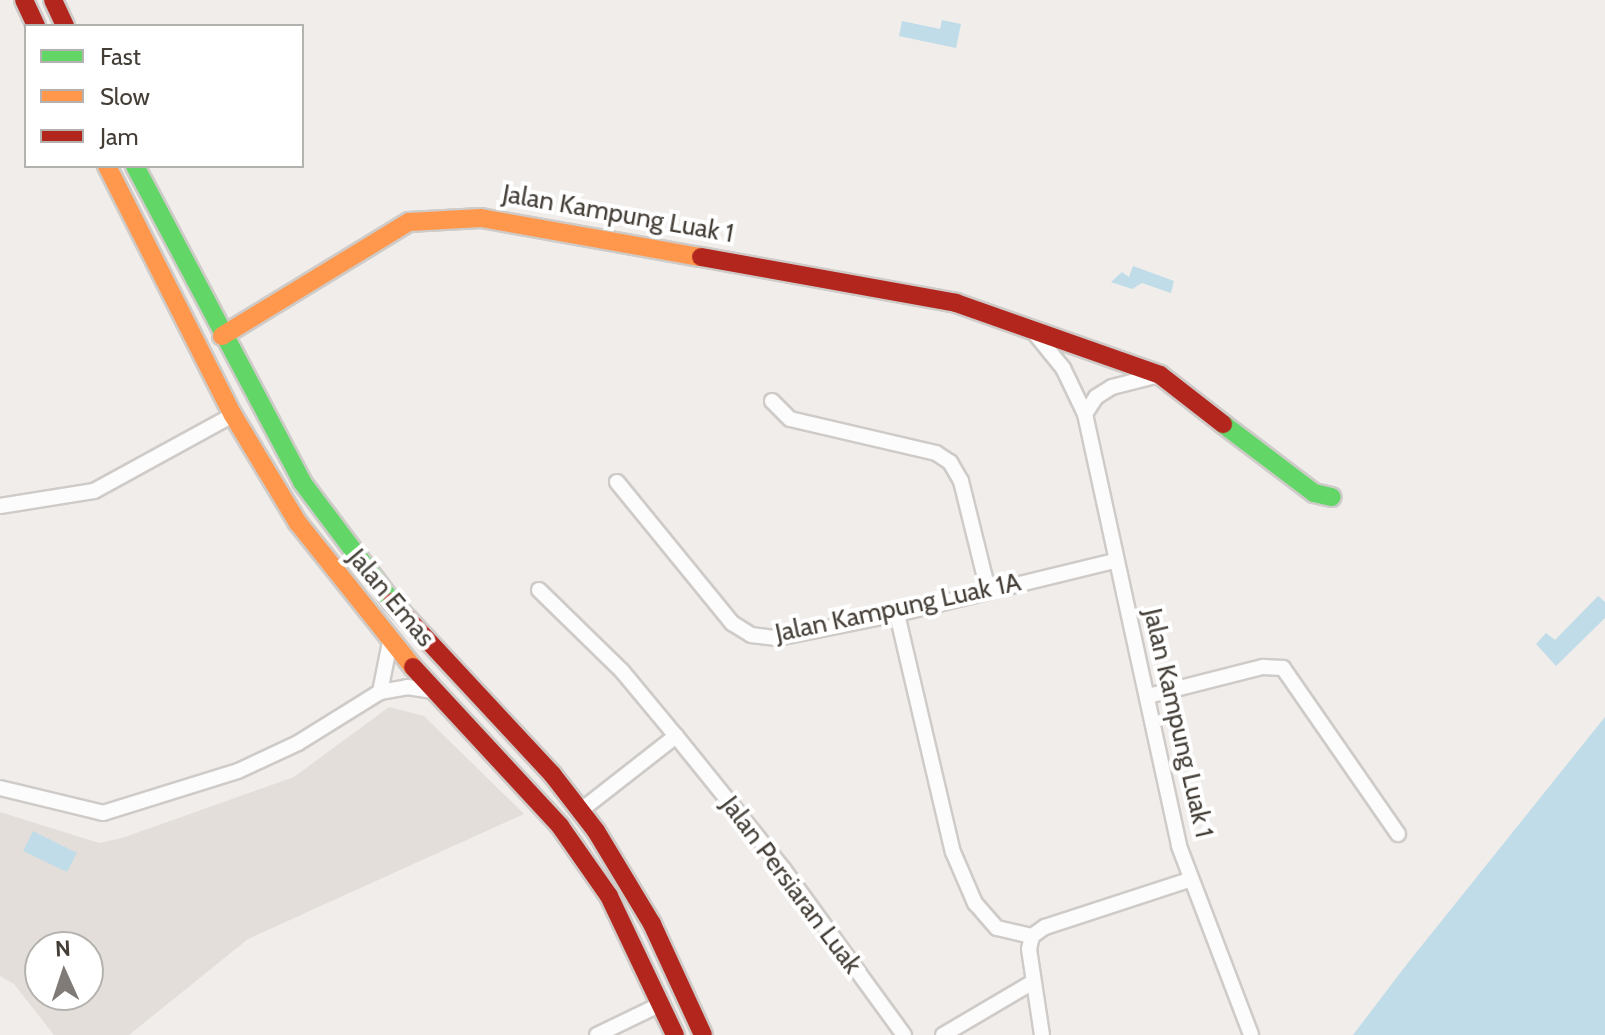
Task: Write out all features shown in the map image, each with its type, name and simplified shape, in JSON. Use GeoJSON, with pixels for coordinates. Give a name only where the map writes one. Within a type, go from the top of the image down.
{"type":"FeatureCollection","features":[{"type":"Feature","properties":{"kind":"main road"},"geometry":{"type":"LineString","coordinates":[[24,0],[35,24]]}},
{"type":"Feature","properties":{"kind":"main road"},"geometry":{"type":"LineString","coordinates":[[53,0],[64,24]]}},
{"type":"Feature","properties":{"kind":"main road","name":"Jalan Emas"},"geometry":{"type":"LineString","coordinates":[[108,168],[233,415],[298,523],[390,641],[560,826],[609,896],[675,1035]]}},
{"type":"Feature","properties":{"kind":"main road","name":"Jalan Emas"},"geometry":{"type":"LineString","coordinates":[[136,168],[268,426],[362,568],[580,811],[628,879],[703,1035]]}},
{"type":"Feature","properties":{"kind":"main road","name":"Jalan Kampung Luak 1"},"geometry":{"type":"LineString","coordinates":[[222,336],[409,222],[454,216],[879,287],[956,303],[1160,375],[1314,493],[1332,497]]}},
{"type":"Feature","properties":{"kind":"street","name":"Jalan Kampung Luak 1"},"geometry":{"type":"LineString","coordinates":[[1031,328],[1063,368],[1085,414],[1114,561],[1189,880],[1251,1035]]}},
{"type":"Feature","properties":{"kind":"street"},"geometry":{"type":"LineString","coordinates":[[1085,414],[1096,397],[1112,387],[1160,375]]}},
{"type":"Feature","properties":{"kind":"street"},"geometry":{"type":"LineString","coordinates":[[772,401],[790,419],[936,453],[950,462],[961,481],[988,590]]}},
{"type":"Feature","properties":{"kind":"street"},"geometry":{"type":"LineString","coordinates":[[0,506],[94,491],[233,415]]}},
{"type":"Feature","properties":{"kind":"street","name":"Jalan Kampung Luak 1A"},"geometry":{"type":"LineString","coordinates":[[617,482],[732,623],[751,635],[777,638],[897,614],[1114,561]]}},
{"type":"Feature","properties":{"kind":"street","name":"Jalan Persiaran Luak"},"geometry":{"type":"LineString","coordinates":[[539,590],[622,671],[676,736],[784,870],[904,1035]]}},
{"type":"Feature","properties":{"kind":"street"},"geometry":{"type":"LineString","coordinates":[[897,614],[953,852],[975,903],[997,928],[1032,936],[1189,880]]}},
{"type":"Feature","properties":{"kind":"street"},"geometry":{"type":"LineString","coordinates":[[380,692],[390,641]]}},
{"type":"Feature","properties":{"kind":"street"},"geometry":{"type":"LineString","coordinates":[[1148,696],[1244,671],[1283,668],[1398,834]]}},
{"type":"Feature","properties":{"kind":"street"},"geometry":{"type":"LineString","coordinates":[[0,788],[103,813],[238,771],[298,743],[380,692],[421,687],[439,693]]}},
{"type":"Feature","properties":{"kind":"street"},"geometry":{"type":"LineString","coordinates":[[580,811],[676,736]]}},
{"type":"Feature","properties":{"kind":"street"},"geometry":{"type":"LineString","coordinates":[[1032,936],[1033,982],[1042,1035]]}},
{"type":"Feature","properties":{"kind":"street"},"geometry":{"type":"LineString","coordinates":[[943,1035],[1033,982]]}},
{"type":"Feature","properties":{"kind":"street"},"geometry":{"type":"LineString","coordinates":[[597,1035],[661,1004]]}},
{"type":"Feature","properties":{"kind":"shaded area"},"geometry":{"type":"Polygon","coordinates":[[[389,707],[424,716],[524,814],[248,939],[129,1035],[54,1035],[35,1011],[104,1011],[104,931],[24,931],[24,997],[14,984],[0,976],[0,812],[99,843],[122,838],[294,777],[389,707]]]}},
{"type":"Feature","properties":{"kind":"water"},"geometry":{"type":"Polygon","coordinates":[[[942,20],[961,24],[956,48],[899,36],[902,21],[940,29],[942,20]]]}},
{"type":"Feature","properties":{"kind":"water"},"geometry":{"type":"Polygon","coordinates":[[[1133,266],[1174,281],[1171,293],[1142,283],[1132,289],[1111,282],[1122,272],[1129,277],[1133,266]]]}},
{"type":"Feature","properties":{"kind":"water"},"geometry":{"type":"Polygon","coordinates":[[[1598,596],[1605,602],[1605,618],[1556,666],[1536,644],[1546,633],[1555,640],[1598,596]]]}},
{"type":"Feature","properties":{"kind":"water"},"geometry":{"type":"Polygon","coordinates":[[[1605,717],[1605,1035],[1353,1035],[1407,964],[1605,717]]]}},
{"type":"Feature","properties":{"kind":"water"},"geometry":{"type":"Polygon","coordinates":[[[33,831],[77,853],[67,872],[23,851],[33,831]]]}},
{"type":"Feature","properties":{"kind":"traffic: fast"},"geometry":{"type":"LineString","coordinates":[[136,168],[302,482],[392,602]]}},
{"type":"Feature","properties":{"kind":"traffic: fast"},"geometry":{"type":"LineString","coordinates":[[1223,424],[1314,493],[1332,497]]}},
{"type":"Feature","properties":{"kind":"traffic: slow"},"geometry":{"type":"LineString","coordinates":[[108,168],[233,415],[298,523],[413,667]]}},
{"type":"Feature","properties":{"kind":"traffic: slow"},"geometry":{"type":"LineString","coordinates":[[222,336],[409,222],[481,218],[701,257]]}},
{"type":"Feature","properties":{"kind":"traffic: jam"},"geometry":{"type":"LineString","coordinates":[[24,0],[35,24]]}},
{"type":"Feature","properties":{"kind":"traffic: jam"},"geometry":{"type":"LineString","coordinates":[[53,0],[64,24]]}},
{"type":"Feature","properties":{"kind":"traffic: jam"},"geometry":{"type":"LineString","coordinates":[[701,257],[956,303],[1160,375],[1223,424]]}},
{"type":"Feature","properties":{"kind":"traffic: jam"},"geometry":{"type":"LineString","coordinates":[[392,602],[552,774],[596,831],[652,924],[703,1035]]}},
{"type":"Feature","properties":{"kind":"traffic: jam"},"geometry":{"type":"LineString","coordinates":[[413,667],[560,826],[609,896],[675,1035]]}}]}
